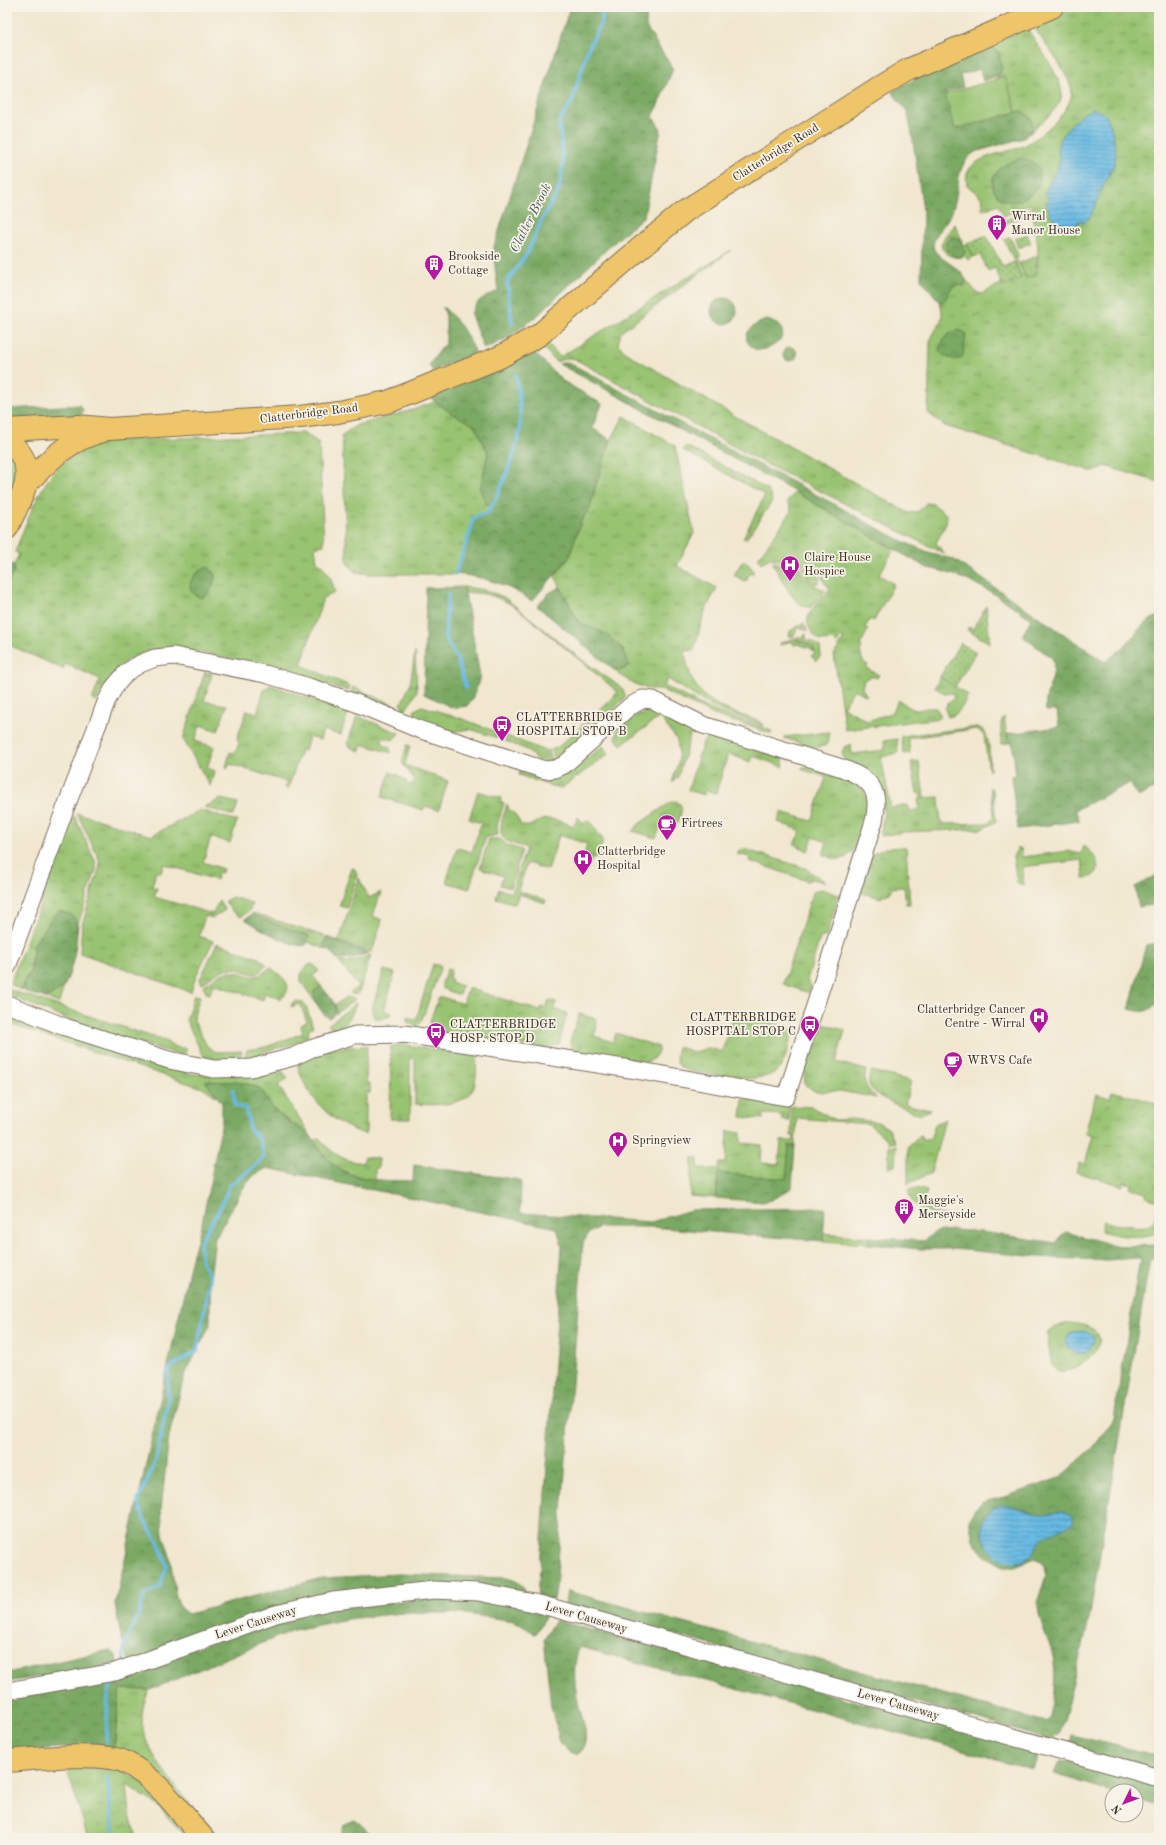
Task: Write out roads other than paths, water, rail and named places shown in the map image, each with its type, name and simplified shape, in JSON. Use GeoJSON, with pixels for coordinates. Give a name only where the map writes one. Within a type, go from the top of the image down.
{"type":"FeatureCollection","features":[{"type":"Feature","properties":{"kind":"main road","name":"Clatterbridge Road"},"geometry":{"type":"LineString","coordinates":[[7,430],[78,426],[109,428],[244,421],[338,412],[388,402],[500,357],[539,335],[639,249],[686,211],[775,153],[908,70],[1052,7]]}},
{"type":"Feature","properties":{"kind":"main road","name":"Clatterbridge Road"},"geometry":{"type":"LineString","coordinates":[[27,482],[66,446],[88,435],[109,428]]}},
{"type":"Feature","properties":{"kind":"main road"},"geometry":{"type":"LineString","coordinates":[[7,441],[15,446],[27,467],[27,482],[7,528]]}},
{"type":"Feature","properties":{"kind":"main road"},"geometry":{"type":"LineString","coordinates":[[7,1761],[89,1756],[109,1758],[124,1762],[154,1783],[203,1838]]}},
{"type":"Feature","properties":{"kind":"street"},"geometry":{"type":"LineString","coordinates":[[7,967],[107,700],[115,686],[127,672],[140,664],[155,658],[174,656],[265,674],[356,703],[418,729],[545,770],[555,769],[564,765],[633,704],[643,698],[703,725],[842,768],[862,776],[872,787],[876,797],[877,806],[874,821],[786,1097],[630,1069],[404,1034],[355,1035],[310,1049],[293,1057],[251,1068],[214,1069],[161,1058],[65,1027],[7,1004]]}},
{"type":"Feature","properties":{"kind":"street","name":"Lever Causeway"},"geometry":{"type":"LineString","coordinates":[[7,1691],[115,1672],[276,1614],[333,1601],[434,1590],[478,1592],[539,1604],[1159,1778]]}},
{"type":"Feature","properties":{"kind":"water"},"geometry":{"type":"Polygon","coordinates":[[[1094,109],[1103,113],[1110,124],[1114,138],[1111,139],[1112,141],[1114,140],[1115,144],[1115,162],[1112,170],[1110,169],[1108,171],[1111,173],[1101,192],[1098,191],[1097,194],[1100,195],[1089,219],[1082,223],[1082,220],[1078,221],[1079,224],[1061,224],[1050,214],[1046,202],[1049,200],[1045,192],[1059,165],[1060,160],[1058,146],[1063,135],[1072,123],[1083,114],[1094,109]]]}},
{"type":"Feature","properties":{"kind":"water"},"geometry":{"type":"Polygon","coordinates":[[[1085,1331],[1093,1336],[1094,1341],[1089,1350],[1079,1355],[1067,1347],[1066,1338],[1073,1332],[1085,1331]]]}},
{"type":"Feature","properties":{"kind":"water"},"geometry":{"type":"Polygon","coordinates":[[[999,1505],[1010,1506],[1037,1514],[1065,1512],[1073,1516],[1073,1522],[1044,1538],[1039,1543],[1033,1554],[1027,1559],[1015,1562],[1004,1560],[994,1554],[987,1546],[983,1536],[983,1525],[988,1514],[999,1505]]]}},
{"type":"Feature","properties":{"kind":"waterway","name":"Clatter Brook"},"geometry":{"type":"LineString","coordinates":[[512,324],[507,282],[528,252],[542,219],[559,190],[563,163],[559,121],[572,102],[588,49],[602,21],[602,7]]}},
{"type":"Feature","properties":{"kind":"waterway"},"geometry":{"type":"LineString","coordinates":[[455,574],[471,530],[472,520],[479,515],[487,513],[492,506],[502,485],[516,446],[520,427],[520,401],[516,375]]}},
{"type":"Feature","properties":{"kind":"waterway"},"geometry":{"type":"LineString","coordinates":[[448,594],[445,637],[457,659],[466,688]]}},
{"type":"Feature","properties":{"kind":"waterway","name":"Clatter Brook"},"geometry":{"type":"LineString","coordinates":[[124,1660],[124,1648],[139,1614],[144,1595],[160,1587],[167,1565],[158,1542],[144,1520],[138,1501],[156,1460],[168,1401],[168,1369],[197,1351],[210,1278],[201,1259],[200,1242],[221,1206],[230,1185],[264,1157],[259,1139],[250,1130],[246,1108],[235,1106],[233,1090]]}},
{"type":"Feature","properties":{"kind":"waterway","name":"Clatter Brook"},"geometry":{"type":"LineString","coordinates":[[106,1741],[108,1694],[113,1680]]}},
{"type":"Feature","properties":{"kind":"waterway","name":"Clatter Brook"},"geometry":{"type":"LineString","coordinates":[[107,1777],[111,1815],[116,1838]]}},
{"type":"Feature","properties":{"kind":"place","name":"Wirral Manor House"},"geometry":{"type":"Point","coordinates":[997,241]}},
{"type":"Feature","properties":{"kind":"place","name":"Brookside Cottage"},"geometry":{"type":"Point","coordinates":[434,281]}},
{"type":"Feature","properties":{"kind":"place","name":"Claire House Hospice"},"geometry":{"type":"Point","coordinates":[790,582]}},
{"type":"Feature","properties":{"kind":"place","name":"CLATTERBRIDGE HOSPITAL STOP B"},"geometry":{"type":"Point","coordinates":[502,742]}},
{"type":"Feature","properties":{"kind":"place","name":"Firtrees"},"geometry":{"type":"Point","coordinates":[667,841]}},
{"type":"Feature","properties":{"kind":"place","name":"Clatterbridge Hospital"},"geometry":{"type":"Point","coordinates":[583,876]}},
{"type":"Feature","properties":{"kind":"place","name":"Clatterbridge Cancer Centre - Wirral"},"geometry":{"type":"Point","coordinates":[1039,1034]}},
{"type":"Feature","properties":{"kind":"place","name":"CLATTERBRIDGE HOSPITAL STOP C"},"geometry":{"type":"Point","coordinates":[810,1042]}},
{"type":"Feature","properties":{"kind":"place","name":"CLATTERBRIDGE HOSP. STOP D"},"geometry":{"type":"Point","coordinates":[436,1049]}},
{"type":"Feature","properties":{"kind":"place","name":"WRVS Cafe"},"geometry":{"type":"Point","coordinates":[953,1078]}},
{"type":"Feature","properties":{"kind":"place","name":"Springview"},"geometry":{"type":"Point","coordinates":[618,1158]}},
{"type":"Feature","properties":{"kind":"place","name":"Maggie's Merseyside"},"geometry":{"type":"Point","coordinates":[904,1225]}}]}
